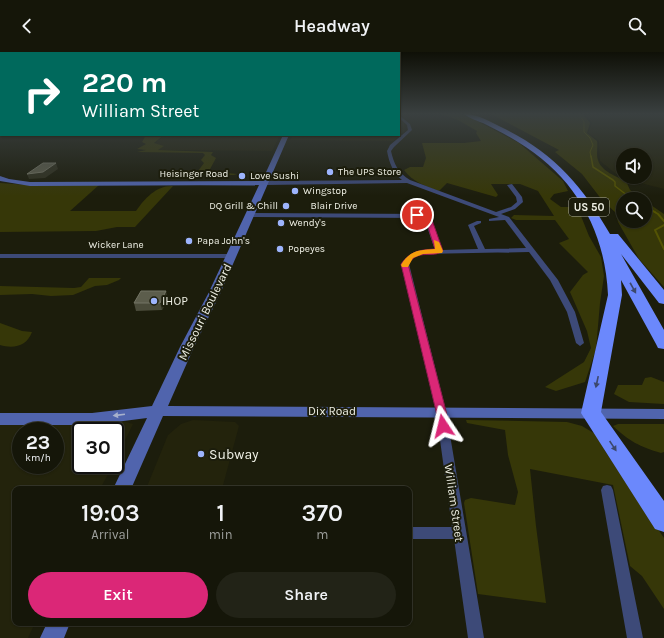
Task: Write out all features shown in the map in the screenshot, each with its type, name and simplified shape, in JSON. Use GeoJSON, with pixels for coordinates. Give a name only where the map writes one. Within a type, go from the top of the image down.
{"type":"FeatureCollection","features":[{"type":"Feature","properties":{"kind":"highway","name":"US 50"},"geometry":{"type":"LineString","coordinates":[[521,141],[543,155],[566,176],[607,232],[664,323]]}},
{"type":"Feature","properties":{"kind":"highway","name":"US 50"},"geometry":{"type":"LineString","coordinates":[[533,141],[550,152],[581,183],[664,344]]}},
{"type":"Feature","properties":{"kind":"highway"},"geometry":{"type":"LineString","coordinates":[[607,232],[664,300]]}},
{"type":"Feature","properties":{"kind":"highway"},"geometry":{"type":"LineString","coordinates":[[607,232],[615,296],[591,413],[664,520]]}},
{"type":"Feature","properties":{"kind":"main road","name":"Missouri Boulevard"},"geometry":{"type":"LineString","coordinates":[[123,486],[187,347],[232,256],[283,141]]}},
{"type":"Feature","properties":{"kind":"main road","name":"Heisinger Road"},"geometry":{"type":"LineString","coordinates":[[0,178],[19,183],[52,184],[265,183]]}},
{"type":"Feature","properties":{"kind":"main road","name":"Dix Road"},"geometry":{"type":"LineString","coordinates":[[0,419],[92,419],[158,411],[441,411],[664,414]]}},
{"type":"Feature","properties":{"kind":"main road"},"geometry":{"type":"LineString","coordinates":[[52,638],[58,626]]}},
{"type":"Feature","properties":{"kind":"street"},"geometry":{"type":"LineString","coordinates":[[397,141],[389,151],[394,167],[400,176],[408,181],[507,218],[554,280],[571,312],[580,343]]}},
{"type":"Feature","properties":{"kind":"street","name":"Heisinger Road"},"geometry":{"type":"LineString","coordinates":[[265,183],[408,181]]}},
{"type":"Feature","properties":{"kind":"street"},"geometry":{"type":"LineString","coordinates":[[498,214],[512,209],[520,202],[519,197],[510,184]]}},
{"type":"Feature","properties":{"kind":"street","name":"Blair Drive"},"geometry":{"type":"LineString","coordinates":[[251,215],[424,216],[428,220],[439,251]]}},
{"type":"Feature","properties":{"kind":"street"},"geometry":{"type":"LineString","coordinates":[[491,220],[507,218]]}},
{"type":"Feature","properties":{"kind":"street"},"geometry":{"type":"LineString","coordinates":[[479,222],[471,225],[482,250]]}},
{"type":"Feature","properties":{"kind":"street","name":"William Street"},"geometry":{"type":"LineString","coordinates":[[476,638],[458,533],[441,411],[405,264],[410,257],[422,252],[532,250]]}},
{"type":"Feature","properties":{"kind":"street","name":"Wicker Lane"},"geometry":{"type":"LineString","coordinates":[[0,256],[232,256]]}},
{"type":"Feature","properties":{"kind":"street"},"geometry":{"type":"LineString","coordinates":[[607,490],[635,638]]}},
{"type":"Feature","properties":{"kind":"street"},"geometry":{"type":"LineString","coordinates":[[412,533],[458,533]]}},
{"type":"Feature","properties":{"kind":"shaded area"},"geometry":{"type":"Polygon","coordinates":[[[156,141],[154,143],[164,146],[158,150],[213,152],[211,155],[216,158],[209,171],[237,174],[195,175],[204,163],[201,160],[205,155],[203,153],[137,152],[146,150],[137,149],[146,144],[142,142],[156,141]]]}},
{"type":"Feature","properties":{"kind":"shaded area"},"geometry":{"type":"Polygon","coordinates":[[[157,141],[277,141],[272,151],[157,150],[163,146],[154,144],[157,141]]]}},
{"type":"Feature","properties":{"kind":"shaded area"},"geometry":{"type":"Polygon","coordinates":[[[478,141],[516,141],[519,143],[563,181],[568,191],[554,194],[550,199],[561,207],[569,207],[575,200],[579,204],[581,216],[589,236],[601,257],[604,276],[596,349],[585,382],[556,391],[545,387],[584,362],[591,348],[587,331],[570,292],[583,275],[588,272],[559,243],[569,239],[555,220],[516,220],[511,218],[514,215],[554,216],[538,191],[520,184],[491,184],[498,195],[496,197],[447,183],[439,191],[415,181],[404,170],[410,167],[423,167],[426,158],[422,143],[464,143],[478,141]]]}},
{"type":"Feature","properties":{"kind":"shaded area"},"geometry":{"type":"Polygon","coordinates":[[[543,141],[597,141],[597,156],[602,167],[616,177],[616,184],[627,184],[633,192],[616,192],[616,213],[602,200],[582,174],[555,152],[559,150],[543,141]]]}},
{"type":"Feature","properties":{"kind":"shaded area"},"geometry":{"type":"Polygon","coordinates":[[[599,141],[664,141],[664,189],[644,184],[652,184],[652,148],[616,148],[616,174],[600,161],[599,141]]]}},
{"type":"Feature","properties":{"kind":"shaded area"},"geometry":{"type":"Polygon","coordinates":[[[0,183],[28,185],[99,185],[70,211],[136,211],[143,201],[152,193],[167,186],[173,186],[135,227],[117,227],[96,231],[0,232],[0,183]]]}},
{"type":"Feature","properties":{"kind":"shaded area"},"geometry":{"type":"Polygon","coordinates":[[[652,206],[664,214],[664,287],[639,259],[621,228],[652,228],[652,206]]]}},
{"type":"Feature","properties":{"kind":"shaded area"},"geometry":{"type":"Polygon","coordinates":[[[89,278],[121,278],[107,285],[95,286],[73,295],[0,295],[0,286],[74,288],[81,287],[89,278]]]}},
{"type":"Feature","properties":{"kind":"shaded area"},"geometry":{"type":"Polygon","coordinates":[[[0,323],[22,331],[32,332],[27,340],[19,345],[10,347],[0,345],[0,323]]]}},
{"type":"Feature","properties":{"kind":"shaded area"},"geometry":{"type":"Polygon","coordinates":[[[651,377],[664,382],[664,404],[629,402],[614,394],[618,385],[642,385],[645,378],[651,377]]]}},
{"type":"Feature","properties":{"kind":"shaded area"},"geometry":{"type":"Polygon","coordinates":[[[120,420],[133,424],[124,442],[124,422],[72,422],[72,474],[108,474],[102,486],[12,486],[12,626],[34,626],[28,638],[0,638],[0,423],[12,423],[12,474],[64,474],[64,422],[40,422],[120,420]]]}},
{"type":"Feature","properties":{"kind":"shaded area"},"geometry":{"type":"Polygon","coordinates":[[[193,420],[235,422],[239,426],[223,486],[147,486],[168,435],[181,424],[193,420]]]}},
{"type":"Feature","properties":{"kind":"shaded area"},"geometry":{"type":"Polygon","coordinates":[[[466,420],[567,422],[582,426],[597,435],[605,451],[664,538],[664,609],[642,576],[630,566],[613,485],[530,469],[546,603],[478,594],[464,503],[465,500],[471,498],[515,505],[518,492],[508,455],[505,430],[467,423],[466,420]]]}},
{"type":"Feature","properties":{"kind":"shaded area"},"geometry":{"type":"Polygon","coordinates":[[[618,424],[664,424],[664,452],[661,453],[654,451],[635,443],[613,426],[618,424]]]}},
{"type":"Feature","properties":{"kind":"building"},"geometry":{"type":"Polygon","coordinates":[[[43,163],[56,163],[43,172],[27,174],[43,163]]]}},
{"type":"Feature","properties":{"kind":"building"},"geometry":{"type":"Polygon","coordinates":[[[141,291],[166,291],[160,303],[134,303],[141,291]]]}},
{"type":"Feature","properties":{"kind":"waterway"},"geometry":{"type":"LineString","coordinates":[[591,141],[593,145],[590,152],[591,157]]}},
{"type":"Feature","properties":{"kind":"waterway"},"geometry":{"type":"LineString","coordinates":[[591,156],[593,167],[613,180],[615,182],[615,186],[623,192]]}},
{"type":"Feature","properties":{"kind":"waterway"},"geometry":{"type":"LineString","coordinates":[[653,211],[664,221]]}},
{"type":"Feature","properties":{"kind":"waterway"},"geometry":{"type":"LineString","coordinates":[[664,225],[655,230],[664,249]]}},
{"type":"Feature","properties":{"kind":"slow traffic"},"geometry":{"type":"LineString","coordinates":[[405,265],[410,257],[422,252],[439,251],[436,242]]}},
{"type":"Feature","properties":{"kind":"place","name":"The UPS Store"},"geometry":{"type":"Point","coordinates":[330,172]}},
{"type":"Feature","properties":{"kind":"place","name":"Love Sushi"},"geometry":{"type":"Point","coordinates":[242,176]}},
{"type":"Feature","properties":{"kind":"place","name":"Wingstop"},"geometry":{"type":"Point","coordinates":[295,191]}},
{"type":"Feature","properties":{"kind":"place","name":"DQ Grill & Chill"},"geometry":{"type":"Point","coordinates":[286,206]}},
{"type":"Feature","properties":{"kind":"place","name":"Wendy's"},"geometry":{"type":"Point","coordinates":[281,223]}},
{"type":"Feature","properties":{"kind":"place","name":"Papa John's"},"geometry":{"type":"Point","coordinates":[189,241]}},
{"type":"Feature","properties":{"kind":"place","name":"Popeyes"},"geometry":{"type":"Point","coordinates":[280,249]}},
{"type":"Feature","properties":{"kind":"place","name":"IHOP"},"geometry":{"type":"Point","coordinates":[154,301]}},
{"type":"Feature","properties":{"kind":"place","name":"Subway"},"geometry":{"type":"Point","coordinates":[201,454]}},
{"type":"Feature","properties":{"kind":"route"},"geometry":{"type":"LineString","coordinates":[[417,215],[424,216],[428,220],[439,251],[422,252],[410,257],[405,264],[441,411],[443,426]]}}]}
